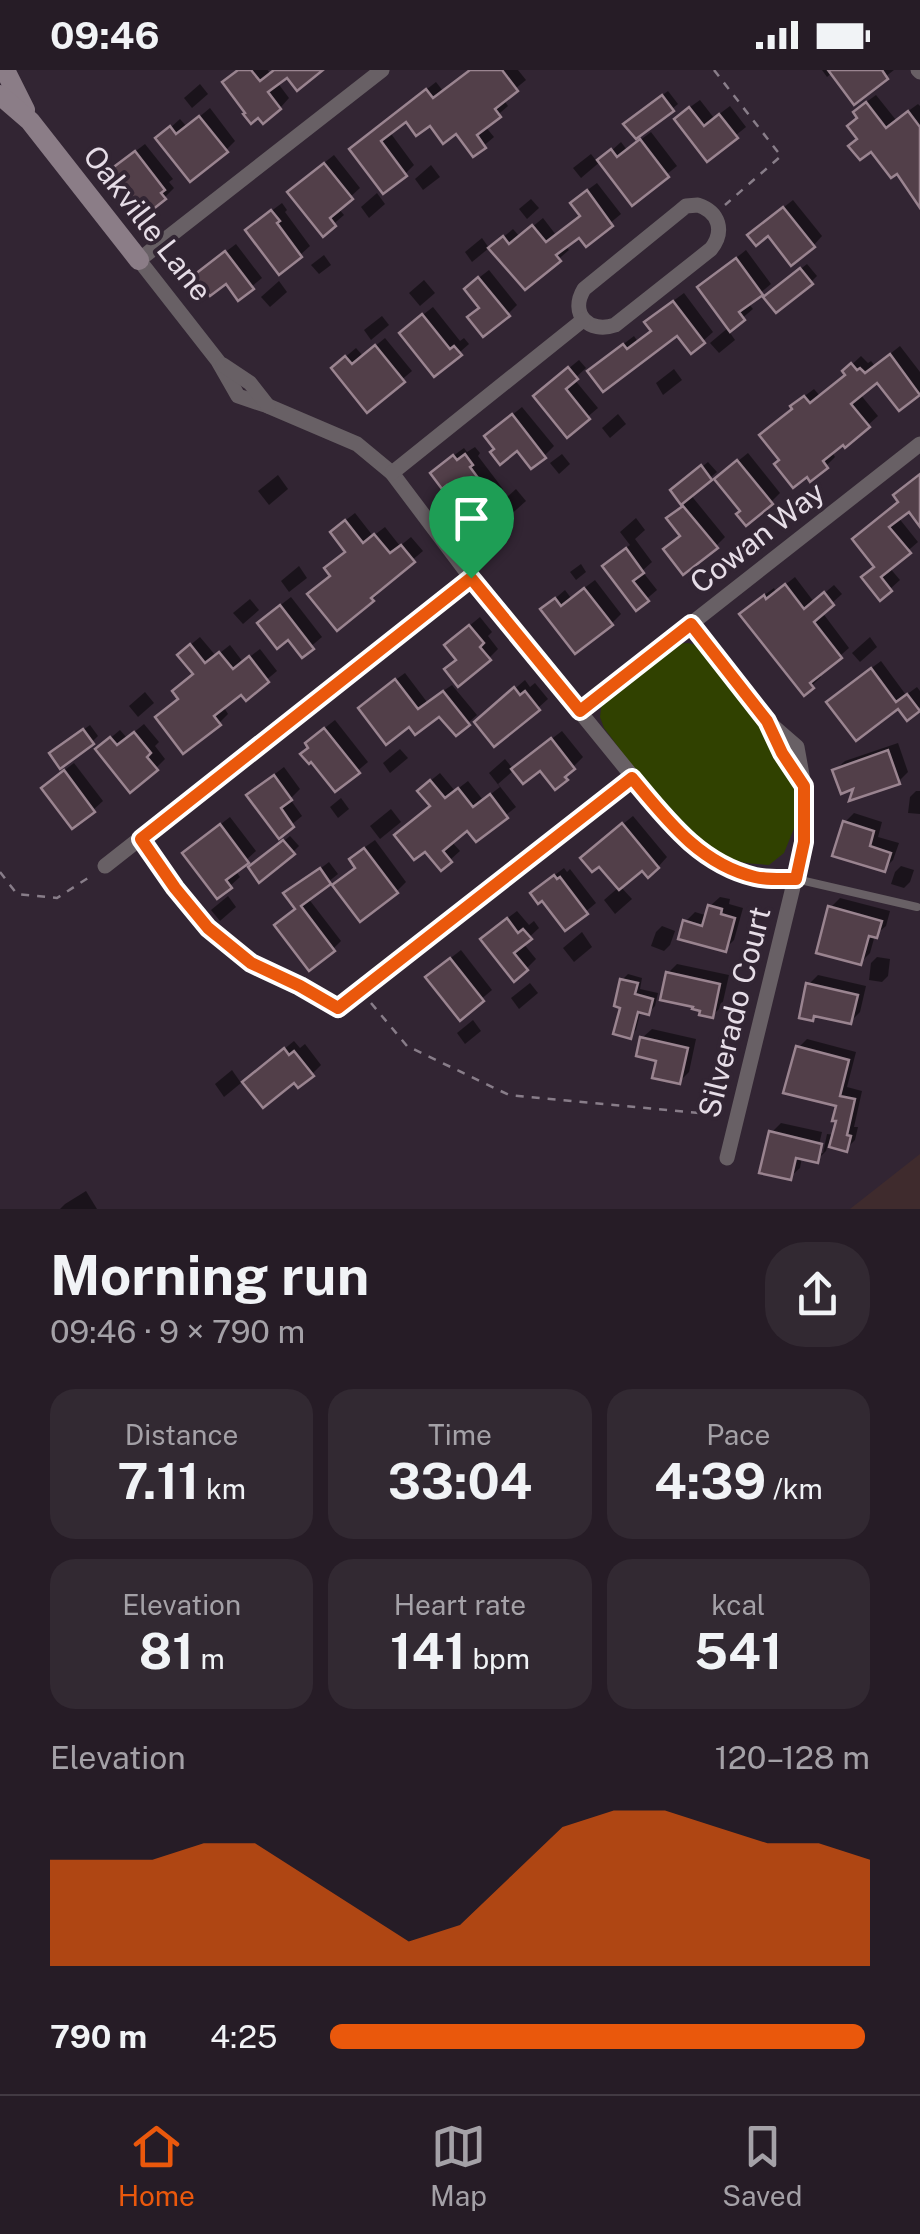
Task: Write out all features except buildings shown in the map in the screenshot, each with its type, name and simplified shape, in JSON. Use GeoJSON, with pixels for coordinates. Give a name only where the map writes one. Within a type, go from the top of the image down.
{"type":"FeatureCollection","features":[{"type":"Feature","properties":{"kind":"street","name":"Oakville Lane"},"geometry":{"type":"LineString","coordinates":[[5,70],[30,121]]}},
{"type":"Feature","properties":{"kind":"street"},"geometry":{"type":"LineString","coordinates":[[139,260],[382,70]]}},
{"type":"Feature","properties":{"kind":"street","name":"Oakville Lane"},"geometry":{"type":"LineString","coordinates":[[0,95],[30,121],[218,361],[238,396],[357,444],[392,473],[471,578],[676,830],[714,862],[757,878],[796,879]]}},
{"type":"Feature","properties":{"kind":"street"},"geometry":{"type":"LineString","coordinates":[[698,204],[714,214],[719,234],[710,249],[615,325],[594,327],[583,320],[578,306],[584,289],[686,206],[698,204]]}},
{"type":"Feature","properties":{"kind":"street"},"geometry":{"type":"LineString","coordinates":[[392,473],[583,320]]}},
{"type":"Feature","properties":{"kind":"street","name":"Cowan Way"},"geometry":{"type":"LineString","coordinates":[[580,711],[920,444]]}},
{"type":"Feature","properties":{"kind":"street"},"geometry":{"type":"LineString","coordinates":[[105,866],[471,578]]}},
{"type":"Feature","properties":{"kind":"street","name":"Silverado Court"},"geometry":{"type":"LineString","coordinates":[[691,624],[767,721],[797,747],[804,786],[804,842],[727,1158]]}},
{"type":"Feature","properties":{"kind":"street"},"geometry":{"type":"LineString","coordinates":[[338,1008],[632,778]]}},
{"type":"Feature","properties":{"kind":"lane"},"geometry":{"type":"LineString","coordinates":[[141,839],[208,928],[251,963],[338,1008]]}},
{"type":"Feature","properties":{"kind":"lane"},"geometry":{"type":"LineString","coordinates":[[796,879],[916,906]]}},
{"type":"Feature","properties":{"kind":"path"},"geometry":{"type":"LineString","coordinates":[[714,70],[781,156],[714,214]]}},
{"type":"Feature","properties":{"kind":"path"},"geometry":{"type":"LineString","coordinates":[[0,872],[17,894],[56,898],[105,866]]}},
{"type":"Feature","properties":{"kind":"path"},"geometry":{"type":"LineString","coordinates":[[361,990],[406,1046],[509,1095],[737,1117]]}},
{"type":"Feature","properties":{"kind":"shaded area"},"geometry":{"type":"Polygon","coordinates":[[[920,1154],[920,1209],[850,1209],[920,1154]]]}},
{"type":"Feature","properties":{"kind":"green space"},"geometry":{"type":"Polygon","coordinates":[[[672,644],[701,646],[762,725],[795,783],[795,826],[784,853],[769,865],[738,861],[698,840],[663,805],[604,728],[600,717],[602,700],[672,644]]]}},
{"type":"Feature","properties":{"kind":"route"},"geometry":{"type":"LineString","coordinates":[[471,578],[580,711],[691,624],[767,721],[804,786],[804,842],[796,879],[757,878],[714,862],[676,830],[632,778],[338,1008],[251,963],[208,928],[141,839],[471,578]]}}]}
